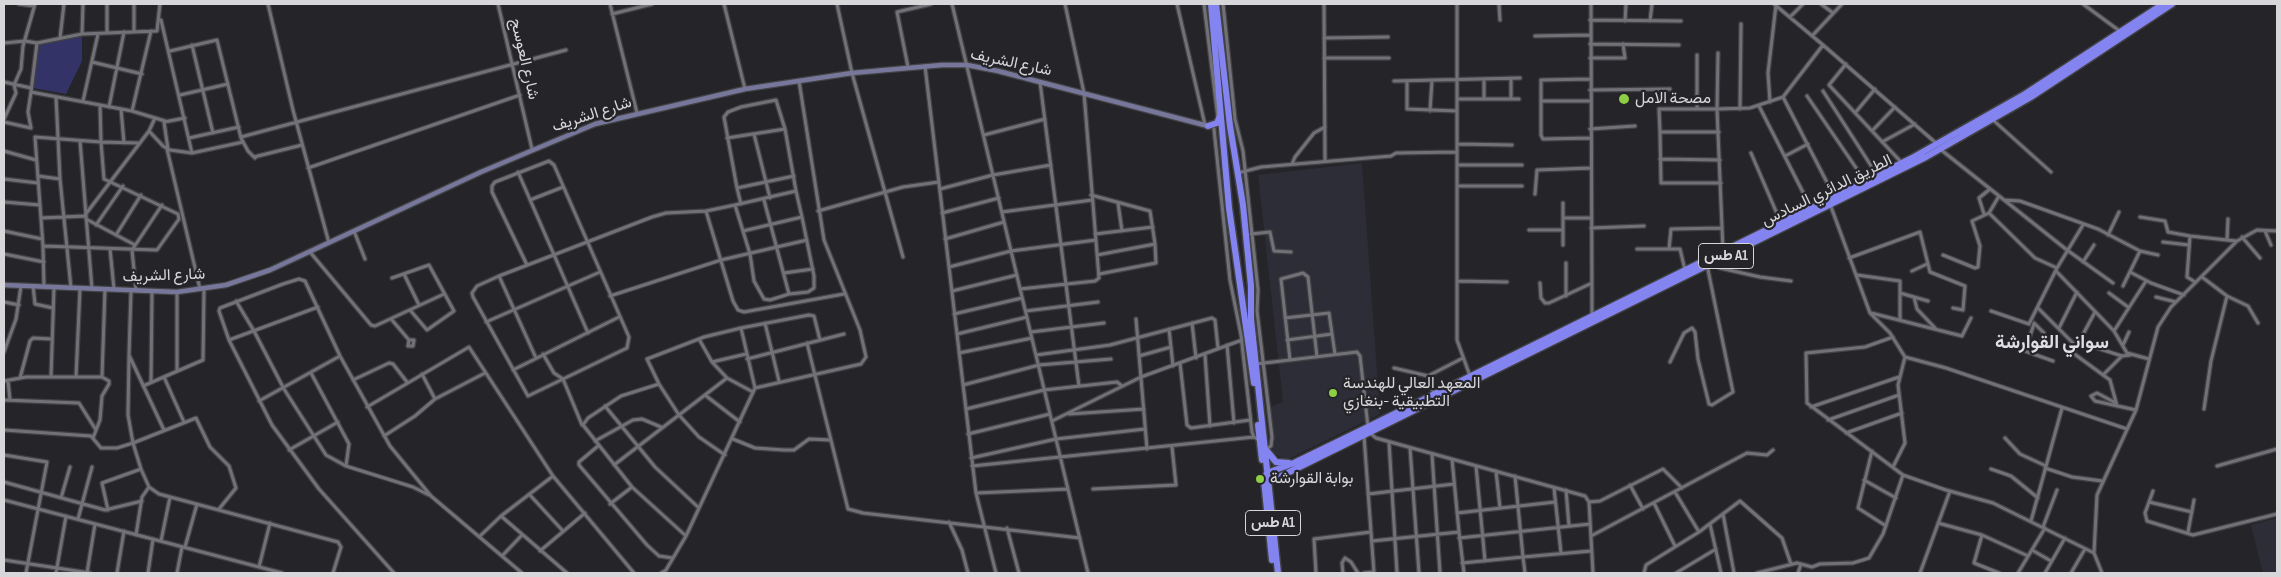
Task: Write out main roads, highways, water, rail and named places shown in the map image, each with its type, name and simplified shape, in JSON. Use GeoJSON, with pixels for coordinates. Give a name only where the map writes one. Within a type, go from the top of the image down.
{"type":"FeatureCollection","features":[{"type":"Feature","properties":{"kind":"highway"},"geometry":{"type":"LineString","coordinates":[[1211,4],[1229,208],[1239,278],[1257,439],[1266,479]]}},
{"type":"Feature","properties":{"kind":"highway"},"geometry":{"type":"LineString","coordinates":[[1216,4],[1237,174],[1249,234],[1259,363],[1260,408],[1267,433],[1265,449],[1266,479]]}},
{"type":"Feature","properties":{"kind":"highway","name":"الطريق الدائري السادس"},"geometry":{"type":"LineString","coordinates":[[1266,479],[1367,431],[1564,333],[1592,316],[1938,146],[2033,89],[2163,4]]}},
{"type":"Feature","properties":{"kind":"highway","name":"الطريق الدائري السادس"},"geometry":{"type":"LineString","coordinates":[[1367,431],[1434,394],[1709,264],[1866,181],[1992,120],[2077,68],[2172,4]]}},
{"type":"Feature","properties":{"kind":"highway"},"geometry":{"type":"LineString","coordinates":[[1221,110],[1218,121],[1209,127],[1222,141]]}},
{"type":"Feature","properties":{"kind":"highway"},"geometry":{"type":"LineString","coordinates":[[1229,208],[1238,210],[1243,205]]}},
{"type":"Feature","properties":{"kind":"highway"},"geometry":{"type":"LineString","coordinates":[[1232,233],[1241,229],[1249,234]]}},
{"type":"Feature","properties":{"kind":"highway"},"geometry":{"type":"LineString","coordinates":[[1265,449],[1276,462],[1296,465]]}},
{"type":"Feature","properties":{"kind":"highway","name":"طس A1"},"geometry":{"type":"LineString","coordinates":[[1266,479],[1274,573]]}},
{"type":"Feature","properties":{"kind":"highway","name":"طس A1"},"geometry":{"type":"LineString","coordinates":[[1266,479],[1278,573]]}},
{"type":"Feature","properties":{"kind":"main road","name":"شارع الشريف"},"geometry":{"type":"LineString","coordinates":[[4,285],[152,292],[202,289],[254,276],[532,149],[595,124],[745,89],[852,73],[908,67],[967,65],[1084,93],[1209,127]]}},
{"type":"Feature","properties":{"kind":"place","name":"مصحة الامل"},"geometry":{"type":"Point","coordinates":[1624,99]}},
{"type":"Feature","properties":{"kind":"place","name":"المعهد العالي للهندسة التطبيقية -بنغازي"},"geometry":{"type":"Point","coordinates":[1333,393]}},
{"type":"Feature","properties":{"kind":"place","name":"بوابة القوارشة"},"geometry":{"type":"Point","coordinates":[1260,479]}},
{"type":"Feature","properties":{"kind":"district","name":"سواني القوارشة"},"geometry":{"type":"Point","coordinates":[2052,343]}}]}
